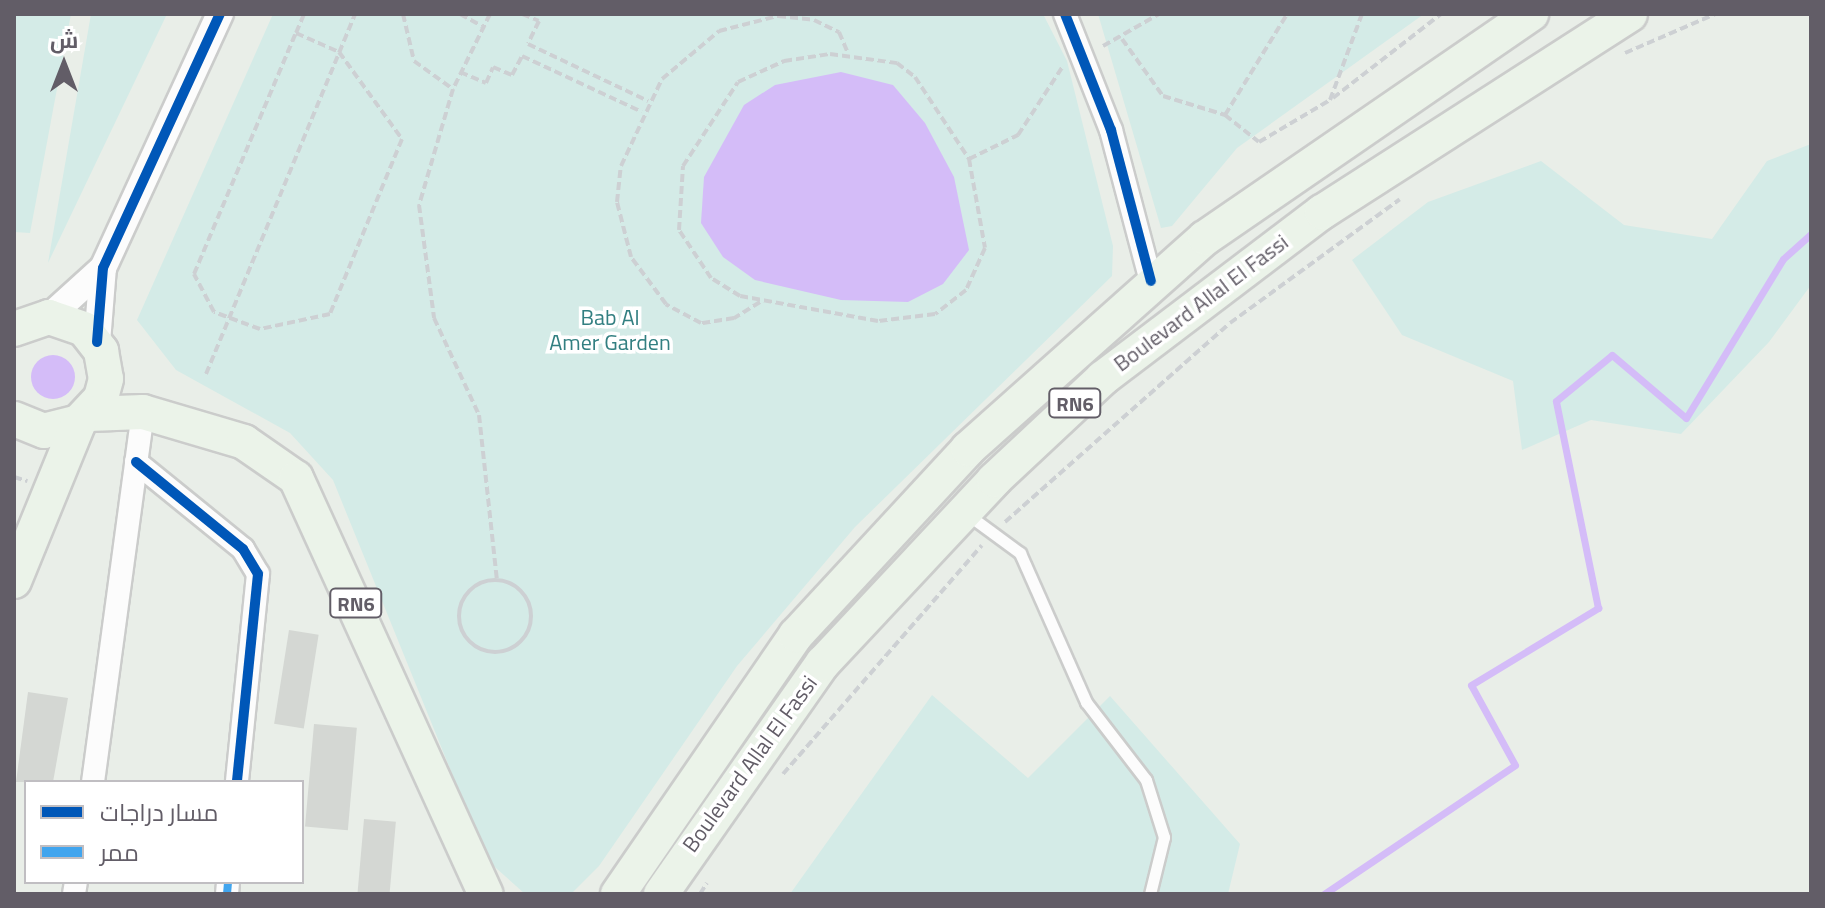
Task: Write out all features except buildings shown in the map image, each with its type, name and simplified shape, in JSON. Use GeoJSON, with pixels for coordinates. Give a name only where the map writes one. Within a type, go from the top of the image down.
{"type":"FeatureCollection","features":[{"type":"Feature","properties":{"kind":"main road","name":"Boulevard Allal El Fassi"},"geometry":{"type":"LineString","coordinates":[[618,893],[796,635],[968,449],[1151,281],[1531,14]]}},
{"type":"Feature","properties":{"kind":"main road","name":"Boulevard Allal El Fassi"},"geometry":{"type":"LineString","coordinates":[[661,894],[823,663],[964,512],[1103,378],[1199,299],[1443,129],[1630,14]]}},
{"type":"Feature","properties":{"kind":"main road"},"geometry":{"type":"LineString","coordinates":[[28,319],[76,324],[100,351],[143,412]]}},
{"type":"Feature","properties":{"kind":"main road"},"geometry":{"type":"LineString","coordinates":[[14,581],[84,418],[101,398],[100,351]]}},
{"type":"Feature","properties":{"kind":"main road","name":"RN6"},"geometry":{"type":"LineString","coordinates":[[14,419],[44,431],[84,418],[143,412],[244,442],[296,478],[487,890]]}},
{"type":"Feature","properties":{"kind":"street"},"geometry":{"type":"LineString","coordinates":[[100,351],[103,268],[220,14]]}},
{"type":"Feature","properties":{"kind":"street"},"geometry":{"type":"LineString","coordinates":[[1065,14],[1083,53],[1151,281]]}},
{"type":"Feature","properties":{"kind":"street"},"geometry":{"type":"LineString","coordinates":[[28,319],[103,268]]}},
{"type":"Feature","properties":{"kind":"street"},"geometry":{"type":"LineString","coordinates":[[93,780],[143,412]]}},
{"type":"Feature","properties":{"kind":"street"},"geometry":{"type":"LineString","coordinates":[[136,462],[243,549],[258,574],[237,780]]}},
{"type":"Feature","properties":{"kind":"lane"},"geometry":{"type":"LineString","coordinates":[[964,512],[1020,553],[1059,653],[1161,812],[1164,837],[1150,894]]}},
{"type":"Feature","properties":{"kind":"path"},"geometry":{"type":"LineString","coordinates":[[296,33],[339,52],[402,132],[330,314],[260,329],[214,312],[194,274],[304,14]]}},
{"type":"Feature","properties":{"kind":"path"},"geometry":{"type":"LineString","coordinates":[[206,374],[355,14]]}},
{"type":"Feature","properties":{"kind":"path"},"geometry":{"type":"LineString","coordinates":[[403,14],[414,61],[453,89]]}},
{"type":"Feature","properties":{"kind":"path"},"geometry":{"type":"LineString","coordinates":[[460,14],[483,26]]}},
{"type":"Feature","properties":{"kind":"path"},"geometry":{"type":"LineString","coordinates":[[490,14],[460,72],[426,166],[420,239],[434,318],[479,415],[497,580]]}},
{"type":"Feature","properties":{"kind":"path"},"geometry":{"type":"LineString","coordinates":[[522,14],[539,21],[528,44],[648,101]]}},
{"type":"Feature","properties":{"kind":"path"},"geometry":{"type":"LineString","coordinates":[[969,159],[1007,146],[1067,61],[1122,39],[1159,14]]}},
{"type":"Feature","properties":{"kind":"path"},"geometry":{"type":"LineString","coordinates":[[1272,14],[1349,14]]}},
{"type":"Feature","properties":{"kind":"path"},"geometry":{"type":"LineString","coordinates":[[1330,100],[1362,14]]}},
{"type":"Feature","properties":{"kind":"path"},"geometry":{"type":"LineString","coordinates":[[1122,39],[1163,96],[1225,115],[1259,142],[1330,100],[1441,14]]}},
{"type":"Feature","properties":{"kind":"path"},"geometry":{"type":"LineString","coordinates":[[1613,59],[1715,14]]}},
{"type":"Feature","properties":{"kind":"path"},"geometry":{"type":"LineString","coordinates":[[1225,115],[1286,16]]}},
{"type":"Feature","properties":{"kind":"path"},"geometry":{"type":"LineString","coordinates":[[760,302],[734,318],[694,323],[647,285],[631,257],[617,202],[621,166],[648,101],[684,56],[748,21],[814,20],[839,32],[848,53]]}},
{"type":"Feature","properties":{"kind":"path"},"geometry":{"type":"LineString","coordinates":[[848,53],[897,63],[915,77],[969,159],[985,248],[951,305],[912,319],[878,321],[760,302],[711,278],[689,254],[678,214],[683,166],[738,82],[784,61],[848,53]]}},
{"type":"Feature","properties":{"kind":"path"},"geometry":{"type":"LineString","coordinates":[[460,72],[486,83],[493,67],[512,75],[522,56],[642,112]]}},
{"type":"Feature","properties":{"kind":"path"},"geometry":{"type":"LineString","coordinates":[[772,788],[993,533],[1136,400],[1319,254],[1409,193]]}},
{"type":"Feature","properties":{"kind":"path"},"geometry":{"type":"LineString","coordinates":[[497,580],[527,600],[530,624],[518,644],[495,652],[473,646],[459,616],[466,594],[497,580]]}},
{"type":"Feature","properties":{"kind":"path"},"geometry":{"type":"LineString","coordinates":[[700,894],[714,871]]}},
{"type":"Feature","properties":{"kind":"green space"},"geometry":{"type":"Polygon","coordinates":[[[14,14],[71,14],[30,233],[14,232],[14,14]]]}},
{"type":"Feature","properties":{"kind":"green space"},"geometry":{"type":"Polygon","coordinates":[[[91,14],[167,14],[48,263],[91,14]]]}},
{"type":"Feature","properties":{"kind":"green space","name":"Bab Al Amer Garden"},"geometry":{"type":"Polygon","coordinates":[[[273,14],[1043,14],[1067,61],[1113,246],[1112,276],[855,527],[737,666],[599,866],[571,894],[525,894],[487,860],[333,480],[290,433],[176,370],[137,320],[273,14]]]}},
{"type":"Feature","properties":{"kind":"green space"},"geometry":{"type":"Polygon","coordinates":[[[1098,14],[1424,14],[1237,148],[1172,226],[1161,228],[1098,14]]]}},
{"type":"Feature","properties":{"kind":"green space"},"geometry":{"type":"Polygon","coordinates":[[[1811,144],[1811,285],[1769,342],[1681,434],[1591,420],[1522,450],[1513,381],[1402,335],[1352,260],[1428,202],[1541,161],[1624,225],[1712,239],[1767,161],[1811,144]]]}},
{"type":"Feature","properties":{"kind":"green space"},"geometry":{"type":"Polygon","coordinates":[[[932,695],[1028,778],[1110,696],[1240,844],[1228,894],[790,894],[932,695]]]}},
{"type":"Feature","properties":{"kind":"shaded area"},"geometry":{"type":"Polygon","coordinates":[[[841,72],[893,85],[925,123],[954,177],[969,250],[943,284],[908,302],[841,300],[755,280],[723,257],[701,223],[704,177],[744,105],[775,85],[841,72]]]}},
{"type":"Feature","properties":{"kind":"shaded area"},"geometry":{"type":"Polygon","coordinates":[[[53,355],[69,361],[75,377],[69,393],[53,399],[37,393],[31,377],[37,361],[53,355]]]}},
{"type":"Feature","properties":{"kind":"waterway"},"geometry":{"type":"LineString","coordinates":[[1324,894],[1515,765],[1471,685],[1598,608],[1556,401],[1612,355],[1686,418],[1783,259],[1811,234]]}},
{"type":"Feature","properties":{"kind":"marked path"},"geometry":{"type":"LineString","coordinates":[[227,894],[228,884]]}},
{"type":"Feature","properties":{"kind":"cycle path"},"geometry":{"type":"LineString","coordinates":[[97,342],[103,268],[220,14]]}},
{"type":"Feature","properties":{"kind":"cycle path"},"geometry":{"type":"LineString","coordinates":[[1065,14],[1111,130],[1151,281]]}},
{"type":"Feature","properties":{"kind":"cycle path"},"geometry":{"type":"LineString","coordinates":[[136,462],[243,549],[258,574],[237,780]]}}]}
